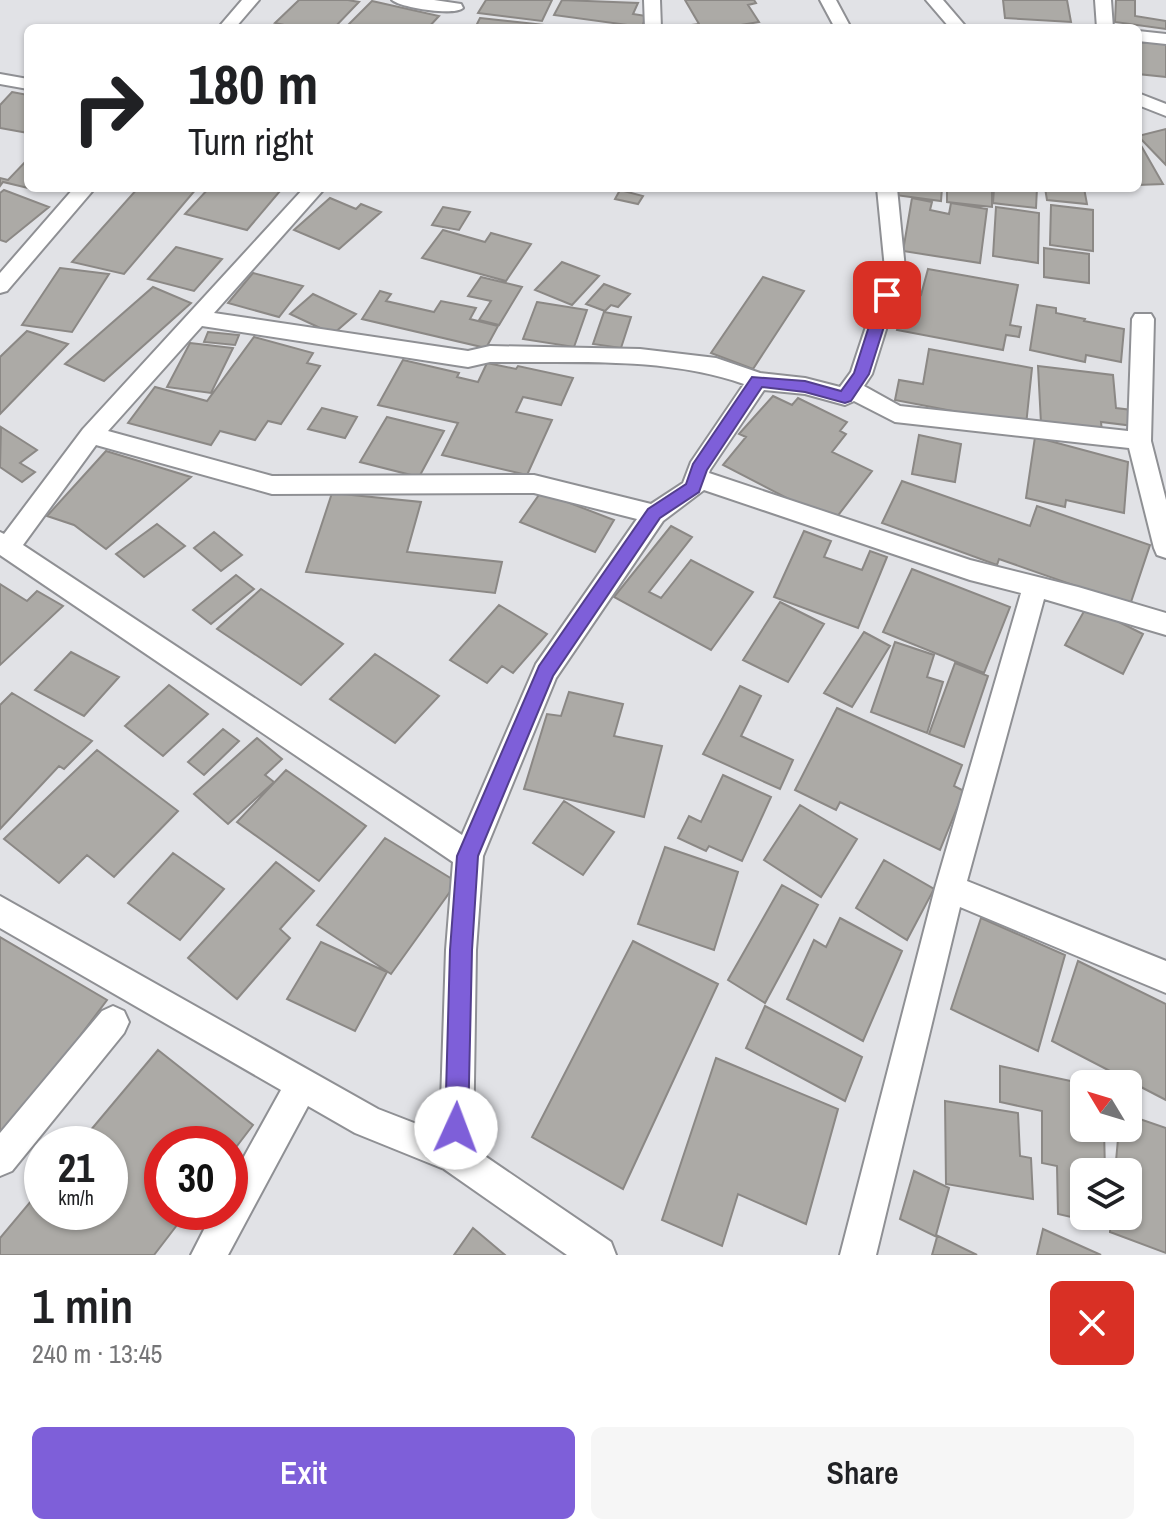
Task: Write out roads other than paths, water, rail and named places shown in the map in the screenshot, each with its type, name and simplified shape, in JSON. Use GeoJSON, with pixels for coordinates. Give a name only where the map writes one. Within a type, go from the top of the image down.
{"type":"FeatureCollection","features":[{"type":"Feature","properties":{"kind":"street"},"geometry":{"type":"LineString","coordinates":[[230,24],[251,0]]}},
{"type":"Feature","properties":{"kind":"street"},"geometry":{"type":"LineString","coordinates":[[400,0],[458,4],[445,24]]}},
{"type":"Feature","properties":{"kind":"street"},"geometry":{"type":"LineString","coordinates":[[652,0],[653,24]]}},
{"type":"Feature","properties":{"kind":"street"},"geometry":{"type":"LineString","coordinates":[[828,0],[841,24]]}},
{"type":"Feature","properties":{"kind":"street"},"geometry":{"type":"LineString","coordinates":[[934,0],[955,24]]}},
{"type":"Feature","properties":{"kind":"street"},"geometry":{"type":"LineString","coordinates":[[1103,0],[1105,24]]}},
{"type":"Feature","properties":{"kind":"street"},"geometry":{"type":"LineString","coordinates":[[1142,36],[1166,39]]}},
{"type":"Feature","properties":{"kind":"street"},"geometry":{"type":"LineString","coordinates":[[0,79],[24,83]]}},
{"type":"Feature","properties":{"kind":"street"},"geometry":{"type":"LineString","coordinates":[[1142,100],[1166,111]]}},
{"type":"Feature","properties":{"kind":"street"},"geometry":{"type":"LineString","coordinates":[[0,286],[82,192]]}},
{"type":"Feature","properties":{"kind":"street"},"geometry":{"type":"LineString","coordinates":[[311,192],[91,435],[4,545],[468,856]]}},
{"type":"Feature","properties":{"kind":"street"},"geometry":{"type":"LineString","coordinates":[[197,318],[468,359],[490,354],[640,357],[716,366],[758,381],[805,386],[845,397],[861,374],[895,269],[887,192]]}},
{"type":"Feature","properties":{"kind":"street"},"geometry":{"type":"LineString","coordinates":[[1143,319],[1139,441],[1166,548]]}},
{"type":"Feature","properties":{"kind":"street"},"geometry":{"type":"LineString","coordinates":[[456,1157],[461,950],[468,856],[545,672],[654,514],[693,488],[699,468],[758,381]]}},
{"type":"Feature","properties":{"kind":"street"},"geometry":{"type":"LineString","coordinates":[[851,389],[895,414],[1139,441]]}},
{"type":"Feature","properties":{"kind":"street"},"geometry":{"type":"LineString","coordinates":[[91,435],[272,485],[534,484],[654,514]]}},
{"type":"Feature","properties":{"kind":"street"},"geometry":{"type":"LineString","coordinates":[[696,478],[970,570],[1166,624]]}},
{"type":"Feature","properties":{"kind":"street"},"geometry":{"type":"LineString","coordinates":[[858,1255],[950,888],[1035,587]]}},
{"type":"Feature","properties":{"kind":"street"},"geometry":{"type":"LineString","coordinates":[[950,888],[1166,977]]}},
{"type":"Feature","properties":{"kind":"street"},"geometry":{"type":"LineString","coordinates":[[0,911],[367,1121],[456,1157],[598,1255]]}},
{"type":"Feature","properties":{"kind":"street"},"geometry":{"type":"LineString","coordinates":[[0,1159],[113,1022]]}},
{"type":"Feature","properties":{"kind":"street"},"geometry":{"type":"LineString","coordinates":[[209,1255],[303,1082]]}}]}
